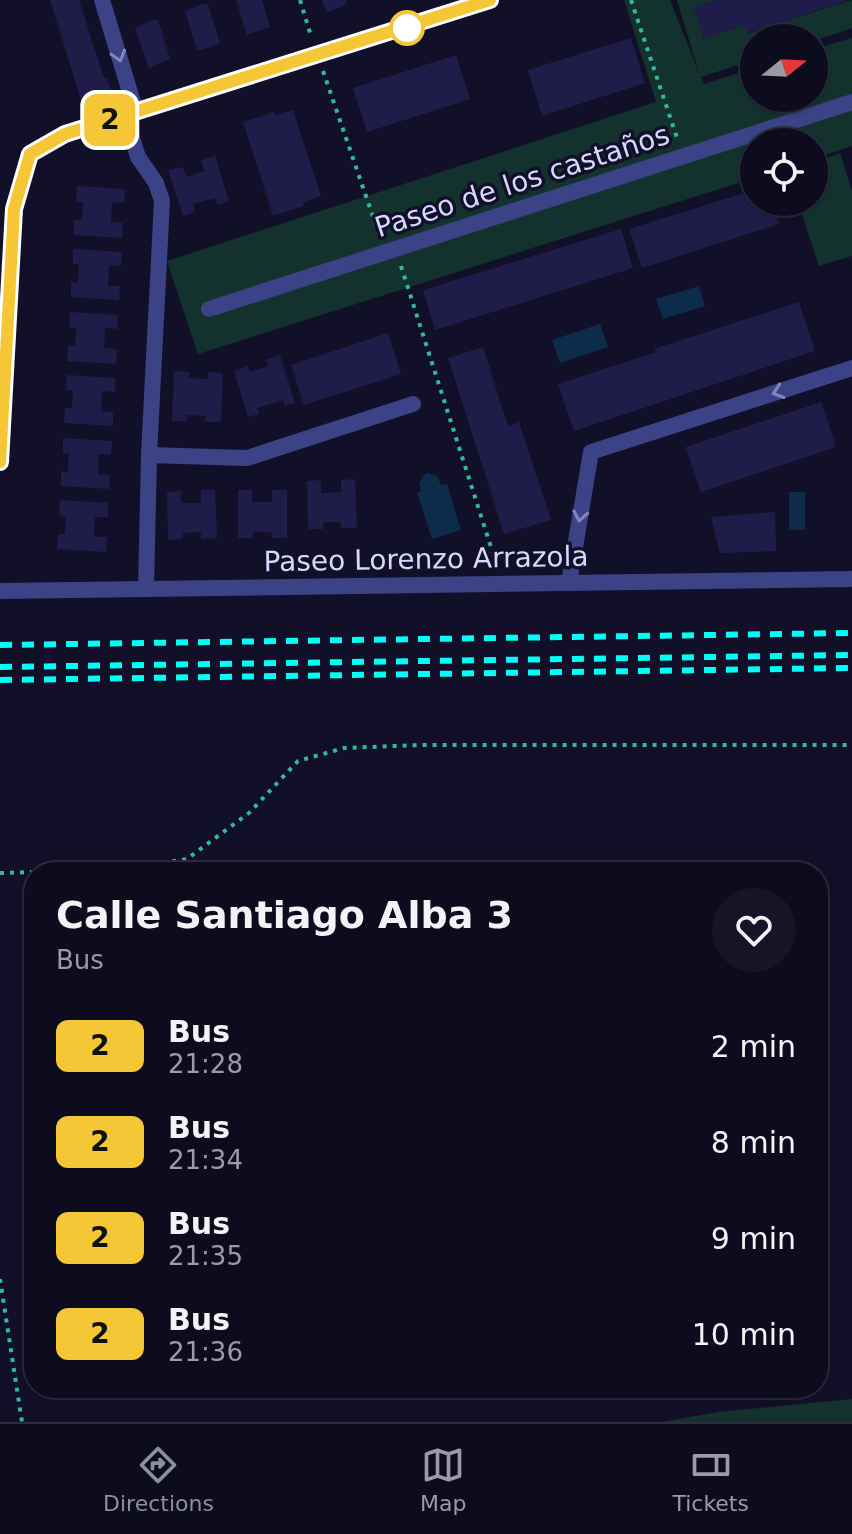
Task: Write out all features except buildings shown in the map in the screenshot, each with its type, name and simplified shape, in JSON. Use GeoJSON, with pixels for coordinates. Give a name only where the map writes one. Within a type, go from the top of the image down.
{"type":"FeatureCollection","features":[{"type":"Feature","properties":{"kind":"street"},"geometry":{"type":"LineString","coordinates":[[102,0],[138,157],[156,183],[162,201],[149,455],[146,589]]}},
{"type":"Feature","properties":{"kind":"street"},"geometry":{"type":"LineString","coordinates":[[0,463],[14,209],[30,154],[65,134],[490,0]]}},
{"type":"Feature","properties":{"kind":"street","name":"Paseo de los castaños"},"geometry":{"type":"LineString","coordinates":[[209,309],[852,102]]}},
{"type":"Feature","properties":{"kind":"street"},"geometry":{"type":"LineString","coordinates":[[569,583],[591,452],[852,368]]}},
{"type":"Feature","properties":{"kind":"street"},"geometry":{"type":"LineString","coordinates":[[149,455],[247,458],[413,404]]}},
{"type":"Feature","properties":{"kind":"street","name":"Paseo Lorenzo Arrazola"},"geometry":{"type":"LineString","coordinates":[[0,591],[852,579]]}},
{"type":"Feature","properties":{"kind":"path"},"geometry":{"type":"LineString","coordinates":[[300,0],[390,251],[502,584]]}},
{"type":"Feature","properties":{"kind":"path"},"geometry":{"type":"LineString","coordinates":[[631,0],[683,156]]}},
{"type":"Feature","properties":{"kind":"path"},"geometry":{"type":"LineString","coordinates":[[167,862],[187,859],[249,813],[298,761],[344,748],[421,745],[852,745]]}},
{"type":"Feature","properties":{"kind":"path"},"geometry":{"type":"LineString","coordinates":[[0,873],[24,872]]}},
{"type":"Feature","properties":{"kind":"path"},"geometry":{"type":"LineString","coordinates":[[0,1279],[22,1422]]}},
{"type":"Feature","properties":{"kind":"green space"},"geometry":{"type":"Polygon","coordinates":[[[624,0],[670,0],[699,73],[677,0],[716,0],[694,7],[705,38],[740,26],[740,64],[701,77],[704,84],[740,72],[740,112],[828,112],[828,45],[852,38],[852,146],[828,154],[828,128],[740,128],[740,182],[198,354],[167,261],[656,102],[624,0]]]}},
{"type":"Feature","properties":{"kind":"green space"},"geometry":{"type":"Polygon","coordinates":[[[852,0],[852,28],[828,36],[828,24],[776,24],[852,0]]]}},
{"type":"Feature","properties":{"kind":"green space"},"geometry":{"type":"Polygon","coordinates":[[[840,153],[852,191],[852,256],[819,266],[803,216],[828,216],[828,157],[840,153]]]}},
{"type":"Feature","properties":{"kind":"green space"},"geometry":{"type":"Polygon","coordinates":[[[852,1399],[852,1422],[661,1422],[719,1412],[852,1399]]]}},
{"type":"Feature","properties":{"kind":"water"},"geometry":{"type":"Polygon","coordinates":[[[699,286],[705,306],[663,319],[656,299],[699,286]]]}},
{"type":"Feature","properties":{"kind":"water"},"geometry":{"type":"Polygon","coordinates":[[[600,324],[608,347],[560,363],[552,340],[600,324]]]}},
{"type":"Feature","properties":{"kind":"water"},"geometry":{"type":"Polygon","coordinates":[[[428,473],[437,476],[441,485],[447,484],[461,530],[432,539],[417,492],[421,491],[419,483],[428,473]]]}},
{"type":"Feature","properties":{"kind":"water"},"geometry":{"type":"Polygon","coordinates":[[[789,492],[805,492],[805,530],[789,530],[789,492]]]}},
{"type":"Feature","properties":{"kind":"railway"},"geometry":{"type":"LineString","coordinates":[[0,645],[852,633]]}},
{"type":"Feature","properties":{"kind":"railway"},"geometry":{"type":"LineString","coordinates":[[0,667],[852,655]]}},
{"type":"Feature","properties":{"kind":"railway"},"geometry":{"type":"LineString","coordinates":[[0,680],[852,668]]}},
{"type":"Feature","properties":{"kind":"bus line","name":"2"},"geometry":{"type":"LineString","coordinates":[[0,462],[14,209],[30,154],[65,134],[490,0]]}}]}
